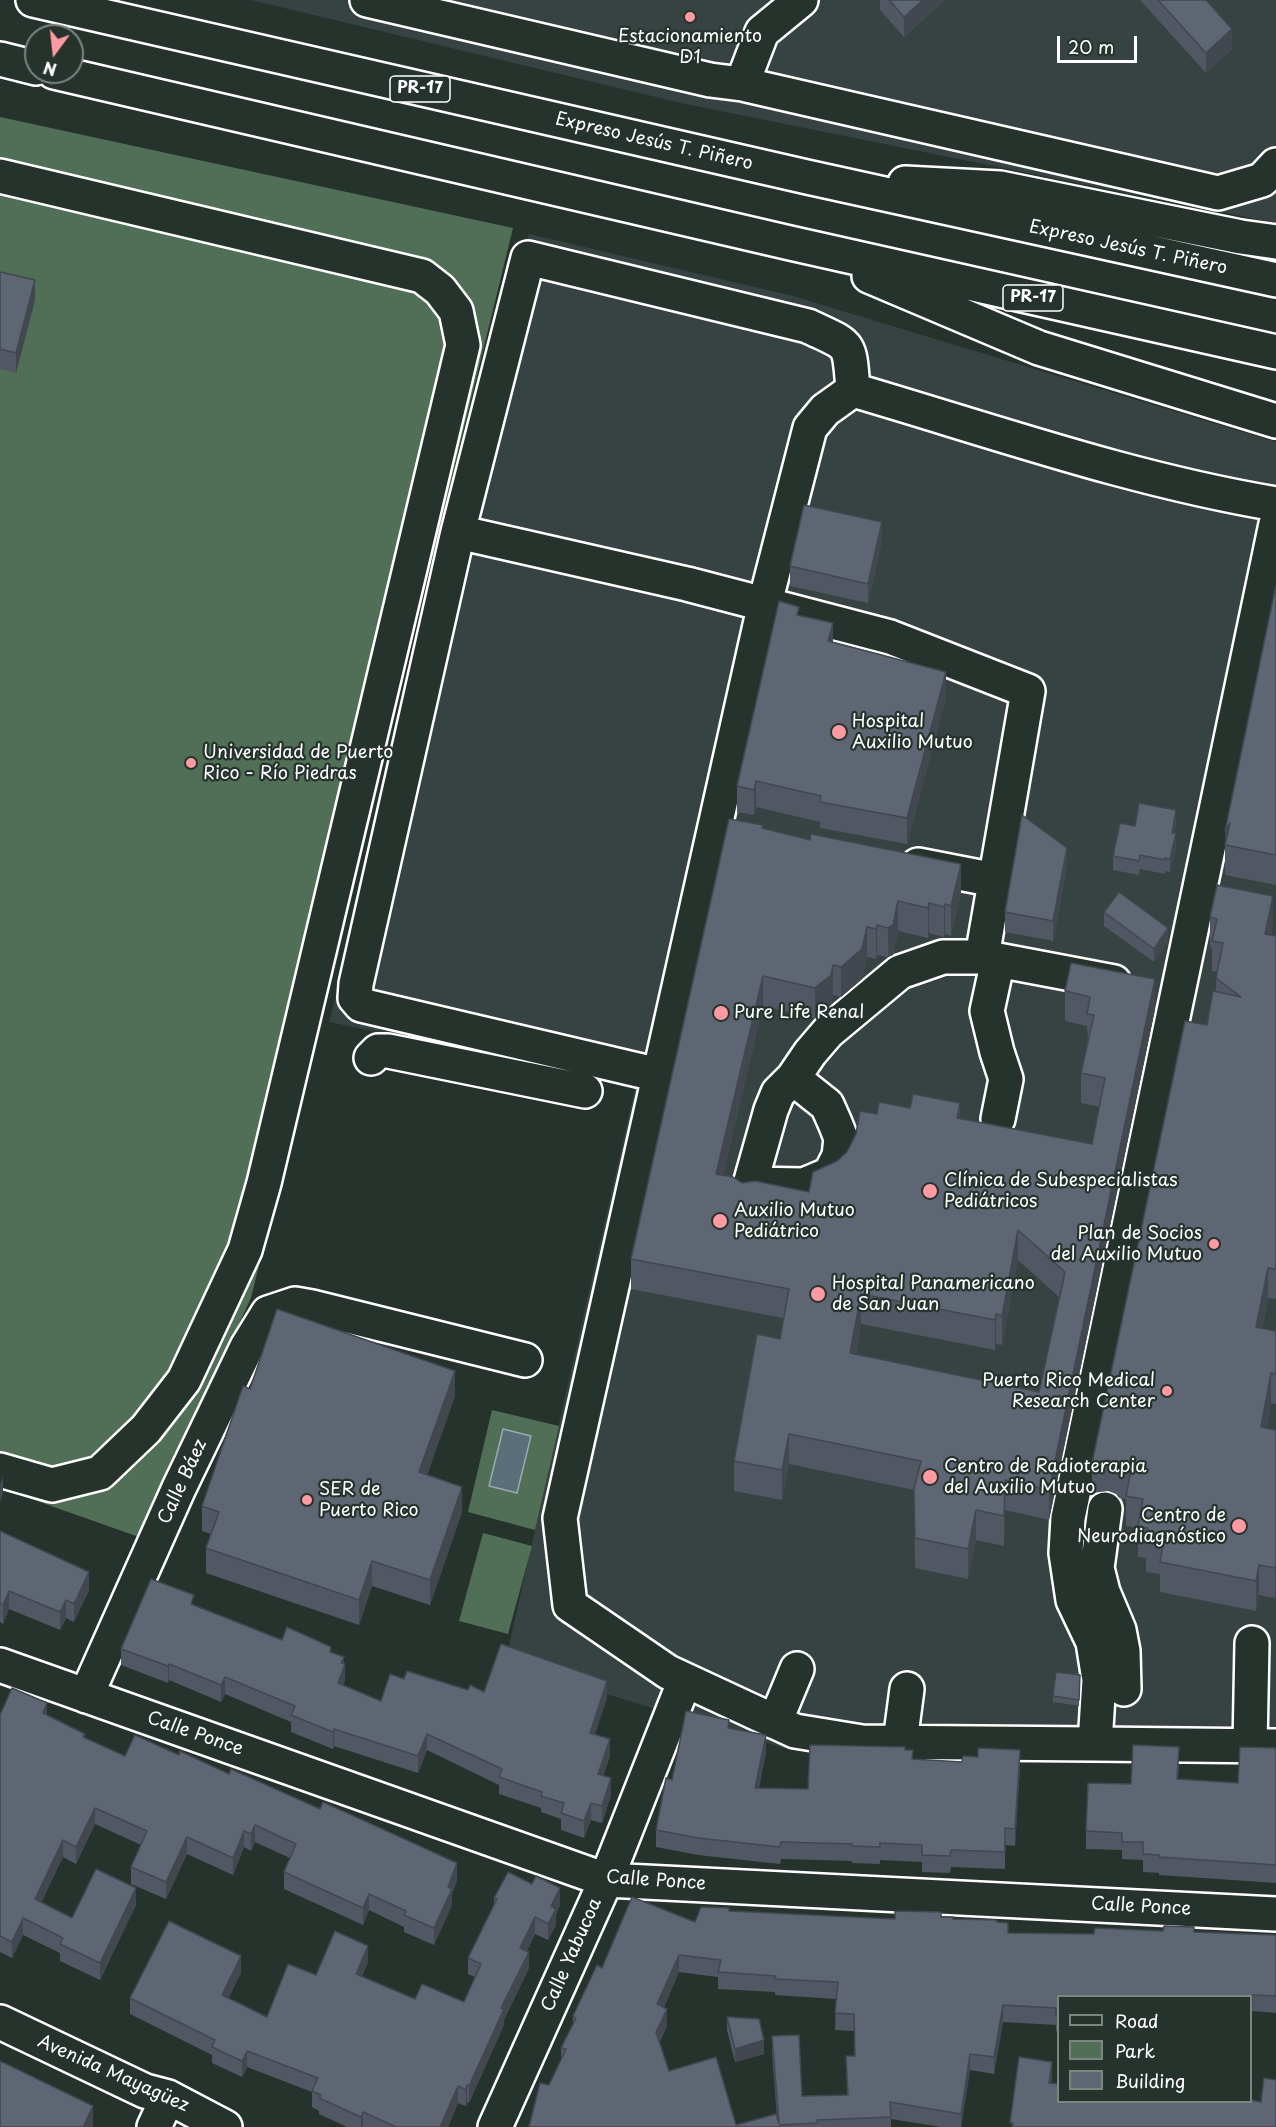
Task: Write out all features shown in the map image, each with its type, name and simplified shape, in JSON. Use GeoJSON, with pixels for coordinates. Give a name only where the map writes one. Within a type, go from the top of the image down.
{"type":"FeatureCollection","features":[{"type":"Feature","properties":{"kind":"main road","name":"Expreso Jesús T. Piñero"},"geometry":{"type":"LineString","coordinates":[[33,0],[807,177],[1276,280]]}},
{"type":"Feature","properties":{"kind":"main road"},"geometry":{"type":"LineString","coordinates":[[367,0],[710,80],[742,84],[1218,193],[1262,180],[1276,165]]}},
{"type":"Feature","properties":{"kind":"main road"},"geometry":{"type":"LineString","coordinates":[[742,84],[762,32],[801,0]]}},
{"type":"Feature","properties":{"kind":"main road"},"geometry":{"type":"LineString","coordinates":[[0,59],[24,65]]}},
{"type":"Feature","properties":{"kind":"main road","name":"PR-17"},"geometry":{"type":"LineString","coordinates":[[84,79],[790,243],[1276,352]]}},
{"type":"Feature","properties":{"kind":"main road"},"geometry":{"type":"LineString","coordinates":[[0,176],[422,276],[440,290],[456,311],[463,345],[264,1183],[245,1250],[184,1380],[146,1429],[100,1473],[52,1485],[0,1470]]}},
{"type":"Feature","properties":{"kind":"main road"},"geometry":{"type":"LineString","coordinates":[[807,177],[1000,188],[1241,237],[1276,242]]}},
{"type":"Feature","properties":{"kind":"main road"},"geometry":{"type":"LineString","coordinates":[[790,243],[1038,348],[1276,421]]}},
{"type":"Feature","properties":{"kind":"main road"},"geometry":{"type":"LineString","coordinates":[[659,1075],[361,1005],[355,998],[358,973],[458,532],[528,258],[808,326],[845,344],[850,355],[853,390]]}},
{"type":"Feature","properties":{"kind":"main road"},"geometry":{"type":"LineString","coordinates":[[853,390],[1144,476],[1276,504]]}},
{"type":"Feature","properties":{"kind":"main road"},"geometry":{"type":"LineString","coordinates":[[853,390],[825,410],[810,428],[765,603],[727,830],[659,1075],[560,1518],[570,1605],[668,1672],[685,1680],[795,1731],[862,1742],[1263,1746],[1252,1643]]}},
{"type":"Feature","properties":{"kind":"main road"},"geometry":{"type":"LineString","coordinates":[[1095,1744],[1099,1680],[1093,1642],[1073,1600],[1066,1553],[1068,1518],[1276,524]]}},
{"type":"Feature","properties":{"kind":"main road"},"geometry":{"type":"LineString","coordinates":[[458,532],[765,603],[890,637],[1028,691],[995,880],[987,1011],[1006,1079],[998,1119]]}},
{"type":"Feature","properties":{"kind":"main road"},"geometry":{"type":"LineString","coordinates":[[890,860],[995,880]]}},
{"type":"Feature","properties":{"kind":"main road"},"geometry":{"type":"LineString","coordinates":[[793,1078],[827,1105],[841,1138],[839,1156],[830,1174],[804,1185],[749,1189],[778,1093],[793,1078],[828,1032],[900,972],[943,957],[990,959],[1178,993]]}},
{"type":"Feature","properties":{"kind":"main road"},"geometry":{"type":"LineString","coordinates":[[371,1058],[378,1051],[388,1051],[585,1091]]}},
{"type":"Feature","properties":{"kind":"main road","name":"Calle Báez"},"geometry":{"type":"LineString","coordinates":[[86,1696],[179,1488],[247,1347],[268,1313],[295,1304],[312,1307],[525,1360]]}},
{"type":"Feature","properties":{"kind":"main road"},"geometry":{"type":"LineString","coordinates":[[1105,1509],[1097,1568],[1103,1592],[1119,1630],[1123,1651],[1124,1689]]}},
{"type":"Feature","properties":{"kind":"main road","name":"Calle Ponce"},"geometry":{"type":"LineString","coordinates":[[0,1665],[606,1880],[1276,1914]]}},
{"type":"Feature","properties":{"kind":"main road"},"geometry":{"type":"LineString","coordinates":[[775,1722],[797,1669]]}},
{"type":"Feature","properties":{"kind":"main road","name":"Calle Yabucoa"},"geometry":{"type":"LineString","coordinates":[[495,2127],[606,1880],[685,1680]]}},
{"type":"Feature","properties":{"kind":"main road"},"geometry":{"type":"LineString","coordinates":[[900,1742],[907,1689]]}},
{"type":"Feature","properties":{"kind":"main road","name":"Avenida Mayagüez"},"geometry":{"type":"LineString","coordinates":[[0,2022],[146,2091],[168,2097],[225,2127]]}},
{"type":"Feature","properties":{"kind":"main road"},"geometry":{"type":"LineString","coordinates":[[153,2127],[168,2097]]}},
{"type":"Feature","properties":{"kind":"shaded area"},"geometry":{"type":"Polygon","coordinates":[[[251,0],[1276,0],[1276,223],[681,103],[251,0]]]}},
{"type":"Feature","properties":{"kind":"shaded area","name":"Hospital Auxilio Mutuo"},"geometry":{"type":"Polygon","coordinates":[[[529,234],[793,296],[1276,442],[1276,1764],[790,1750],[505,1663],[636,1084],[329,1022],[529,234]]]}},
{"type":"Feature","properties":{"kind":"green space","name":"Universidad de Puerto Rico - Río Piedras"},"geometry":{"type":"Polygon","coordinates":[[[0,117],[513,228],[251,1298],[139,1537],[0,1488],[0,117]]]}},
{"type":"Feature","properties":{"kind":"green space"},"geometry":{"type":"Polygon","coordinates":[[[492,1410],[559,1426],[535,1530],[468,1512],[492,1410]]]}},
{"type":"Feature","properties":{"kind":"green space"},"geometry":{"type":"Polygon","coordinates":[[[483,1533],[532,1546],[508,1634],[459,1621],[483,1533]]]}},
{"type":"Feature","properties":{"kind":"water"},"geometry":{"type":"Polygon","coordinates":[[[503,1429],[531,1436],[517,1493],[489,1486],[503,1429]]]}},
{"type":"Feature","properties":{"kind":"building"},"geometry":{"type":"Polygon","coordinates":[[[889,0],[923,0],[904,17],[889,0]]]}},
{"type":"Feature","properties":{"kind":"building"},"geometry":{"type":"Polygon","coordinates":[[[1158,0],[1206,0],[1232,29],[1206,53],[1158,0]]]}},
{"type":"Feature","properties":{"kind":"building"},"geometry":{"type":"Polygon","coordinates":[[[0,272],[35,280],[16,353],[0,349],[0,272]]]}},
{"type":"Feature","properties":{"kind":"building"},"geometry":{"type":"Polygon","coordinates":[[[804,505],[882,522],[868,584],[790,566],[804,505]]]}},
{"type":"Feature","properties":{"kind":"building"},"geometry":{"type":"Polygon","coordinates":[[[1276,585],[1276,855],[1225,845],[1230,823],[1225,831],[1276,585]]]}},
{"type":"Feature","properties":{"kind":"building"},"geometry":{"type":"Polygon","coordinates":[[[779,601],[799,607],[797,615],[833,623],[828,641],[946,672],[907,818],[820,802],[821,796],[756,781],[754,790],[737,786],[779,601]]]}},
{"type":"Feature","properties":{"kind":"building"},"geometry":{"type":"Polygon","coordinates":[[[1139,803],[1176,810],[1172,833],[1176,833],[1170,859],[1140,855],[1139,861],[1113,856],[1120,823],[1135,826],[1139,803]]]}},
{"type":"Feature","properties":{"kind":"building"},"geometry":{"type":"Polygon","coordinates":[[[1022,815],[1067,848],[1053,921],[1005,912],[1022,815]]]}},
{"type":"Feature","properties":{"kind":"building"},"geometry":{"type":"Polygon","coordinates":[[[729,819],[763,825],[762,828],[810,840],[811,834],[961,864],[951,906],[945,904],[944,907],[929,903],[928,908],[898,901],[893,925],[888,928],[877,925],[876,929],[867,927],[862,949],[841,967],[833,965],[831,975],[815,988],[763,976],[716,1174],[733,1177],[742,1183],[755,1181],[809,1192],[813,1172],[837,1161],[847,1152],[856,1134],[860,1111],[877,1114],[879,1102],[910,1108],[913,1094],[960,1103],[957,1118],[1092,1144],[1105,1078],[1081,1073],[1094,1015],[1087,1014],[1090,997],[1065,991],[1071,963],[1155,979],[1049,1490],[1005,1480],[1004,1516],[976,1510],[968,1549],[915,1538],[914,1489],[921,1461],[789,1434],[782,1470],[734,1461],[757,1334],[780,1339],[789,1289],[631,1259],[729,819]],[[1018,1230],[1002,1316],[996,1314],[995,1320],[861,1294],[850,1353],[1039,1392],[1065,1272],[1018,1230]]]}},
{"type":"Feature","properties":{"kind":"building"},"geometry":{"type":"Polygon","coordinates":[[[1217,885],[1273,896],[1265,934],[1276,936],[1276,1269],[1268,1268],[1256,1327],[1276,1331],[1276,1374],[1271,1373],[1261,1427],[1276,1430],[1276,1565],[1275,1568],[1259,1565],[1256,1581],[1160,1562],[1163,1545],[1146,1542],[1148,1528],[1138,1527],[1143,1499],[1126,1496],[1131,1470],[1119,1468],[1108,1460],[1092,1463],[1185,1021],[1207,1025],[1213,991],[1241,997],[1216,978],[1223,943],[1212,941],[1217,919],[1210,917],[1217,885]]]}},
{"type":"Feature","properties":{"kind":"building"},"geometry":{"type":"Polygon","coordinates":[[[1119,892],[1168,928],[1154,949],[1104,912],[1119,892]]]}},
{"type":"Feature","properties":{"kind":"building"},"geometry":{"type":"Polygon","coordinates":[[[277,1309],[455,1371],[419,1472],[462,1487],[430,1580],[372,1561],[359,1600],[206,1548],[219,1512],[202,1506],[243,1386],[250,1389],[277,1309]]]}},
{"type":"Feature","properties":{"kind":"building"},"geometry":{"type":"Polygon","coordinates":[[[0,1531],[89,1572],[74,1604],[66,1600],[60,1612],[9,1591],[3,1605],[0,1604],[0,1531]]]}},
{"type":"Feature","properties":{"kind":"building"},"geometry":{"type":"Polygon","coordinates":[[[151,1579],[194,1595],[191,1604],[282,1640],[287,1627],[331,1647],[330,1652],[344,1657],[341,1663],[345,1664],[338,1683],[381,1701],[390,1674],[404,1679],[407,1671],[468,1690],[470,1685],[484,1692],[501,1644],[607,1681],[590,1733],[610,1739],[598,1774],[611,1778],[602,1806],[591,1803],[584,1821],[561,1813],[564,1803],[541,1796],[542,1792],[499,1777],[502,1769],[427,1734],[418,1756],[334,1729],[333,1732],[291,1715],[295,1706],[225,1677],[221,1685],[169,1664],[168,1666],[121,1649],[151,1579]]]}},
{"type":"Feature","properties":{"kind":"building"},"geometry":{"type":"Polygon","coordinates":[[[1056,1672],[1080,1675],[1079,1700],[1053,1696],[1056,1672]]]}},
{"type":"Feature","properties":{"kind":"building"},"geometry":{"type":"Polygon","coordinates":[[[12,1688],[47,1703],[43,1713],[85,1734],[83,1737],[125,1756],[135,1735],[179,1755],[180,1751],[229,1774],[231,1769],[320,1809],[323,1802],[457,1863],[448,1887],[452,1889],[434,1928],[404,1915],[406,1911],[369,1894],[363,1908],[284,1872],[296,1844],[255,1825],[251,1834],[244,1831],[233,1858],[187,1837],[166,1882],[131,1867],[147,1831],[95,1808],[76,1847],[63,1840],[35,1899],[72,1918],[96,1869],[136,1888],[100,1963],[60,1944],[63,1938],[23,1918],[12,1942],[0,1936],[0,1715],[12,1688]]]}},
{"type":"Feature","properties":{"kind":"building"},"geometry":{"type":"Polygon","coordinates":[[[686,1711],[729,1720],[728,1728],[766,1735],[755,1788],[808,1789],[810,1745],[905,1747],[905,1750],[913,1750],[912,1759],[962,1762],[963,1756],[978,1757],[978,1748],[1020,1750],[1015,1829],[1005,1828],[1005,1852],[951,1850],[950,1856],[922,1855],[922,1845],[880,1843],[880,1847],[781,1842],[780,1847],[698,1838],[656,1830],[666,1778],[672,1780],[686,1711]]]}},
{"type":"Feature","properties":{"kind":"building"},"geometry":{"type":"Polygon","coordinates":[[[1133,1745],[1179,1747],[1177,1779],[1238,1783],[1240,1747],[1276,1748],[1276,1865],[1159,1857],[1159,1855],[1143,1854],[1143,1842],[1122,1842],[1122,1833],[1086,1831],[1088,1783],[1131,1784],[1133,1745]]]}},
{"type":"Feature","properties":{"kind":"building"},"geometry":{"type":"Polygon","coordinates":[[[508,1872],[532,1884],[536,1876],[560,1888],[551,1906],[556,1909],[548,1924],[535,1917],[520,1948],[529,1952],[501,2008],[504,2009],[469,2086],[467,2085],[466,2090],[458,2086],[440,2127],[396,2127],[363,2112],[361,2117],[319,2098],[321,2095],[312,2091],[318,2078],[247,2051],[242,2061],[212,2047],[215,2040],[130,1998],[169,1921],[241,1956],[222,1995],[267,2017],[288,1964],[316,1975],[335,1931],[368,1946],[356,1974],[415,1999],[422,1984],[464,2002],[481,1964],[468,1958],[508,1872]]]}},
{"type":"Feature","properties":{"kind":"building"},"geometry":{"type":"Polygon","coordinates":[[[632,1897],[695,1922],[701,1907],[729,1908],[729,1911],[895,1919],[895,1911],[941,1912],[941,1917],[953,1917],[953,1919],[997,1920],[997,1922],[1008,1923],[1008,1933],[1094,1934],[1095,1928],[1163,1931],[1164,1926],[1194,1927],[1194,1932],[1276,1935],[1276,1996],[1057,1995],[1057,2015],[1056,2008],[1003,2005],[994,2057],[970,2054],[961,2114],[890,2102],[891,2117],[817,2120],[817,2123],[780,2125],[780,2127],[529,2127],[540,2083],[549,2085],[566,2049],[561,2048],[576,2018],[573,2016],[597,1965],[602,1968],[632,1897]],[[679,1955],[657,2004],[667,2009],[656,2032],[669,2071],[716,2057],[736,2125],[776,2114],[779,2123],[772,2036],[799,2035],[802,2096],[848,2095],[846,2056],[855,2056],[854,2014],[835,2013],[838,1982],[775,1979],[776,1976],[718,1972],[721,1960],[679,1955]]]}},
{"type":"Feature","properties":{"kind":"building"},"geometry":{"type":"Polygon","coordinates":[[[727,2017],[759,2019],[764,2040],[735,2049],[727,2017]]]}},
{"type":"Feature","properties":{"kind":"building"},"geometry":{"type":"Polygon","coordinates":[[[1019,2057],[1052,2062],[1049,2083],[1057,2084],[1057,2103],[1252,2103],[1252,2100],[1261,2102],[1264,2078],[1276,2080],[1276,2127],[1012,2127],[1013,2123],[1010,2123],[1019,2057]]]}},
{"type":"Feature","properties":{"kind":"building"},"geometry":{"type":"Polygon","coordinates":[[[0,2061],[93,2106],[83,2127],[0,2127],[0,2061]]]}},
{"type":"Feature","properties":{"kind":"place","name":"Estacionamiento D1"},"geometry":{"type":"Point","coordinates":[690,17]}},
{"type":"Feature","properties":{"kind":"place","name":"Hospital Auxilio Mutuo"},"geometry":{"type":"Point","coordinates":[839,732]}},
{"type":"Feature","properties":{"kind":"place","name":"Universidad de Puerto Rico - Río Piedras"},"geometry":{"type":"Point","coordinates":[191,763]}},
{"type":"Feature","properties":{"kind":"place","name":"Pure Life Renal"},"geometry":{"type":"Point","coordinates":[721,1013]}},
{"type":"Feature","properties":{"kind":"place","name":"Clínica de Subespecialistas Pediátricos"},"geometry":{"type":"Point","coordinates":[930,1191]}},
{"type":"Feature","properties":{"kind":"place","name":"Auxilio Mutuo Pediátrico"},"geometry":{"type":"Point","coordinates":[720,1221]}},
{"type":"Feature","properties":{"kind":"place","name":"Plan de Socios del Auxilio Mutuo"},"geometry":{"type":"Point","coordinates":[1214,1244]}},
{"type":"Feature","properties":{"kind":"place","name":"Hospital Panamericano de San Juan"},"geometry":{"type":"Point","coordinates":[818,1294]}},
{"type":"Feature","properties":{"kind":"place","name":"Puerto Rico Medical Research Center"},"geometry":{"type":"Point","coordinates":[1167,1391]}},
{"type":"Feature","properties":{"kind":"place","name":"Centro de Radioterapia del Auxilio Mutuo"},"geometry":{"type":"Point","coordinates":[930,1477]}},
{"type":"Feature","properties":{"kind":"place","name":"SER de Puerto Rico"},"geometry":{"type":"Point","coordinates":[307,1500]}},
{"type":"Feature","properties":{"kind":"place","name":"Centro de Neurodiagnóstico"},"geometry":{"type":"Point","coordinates":[1239,1526]}}]}
